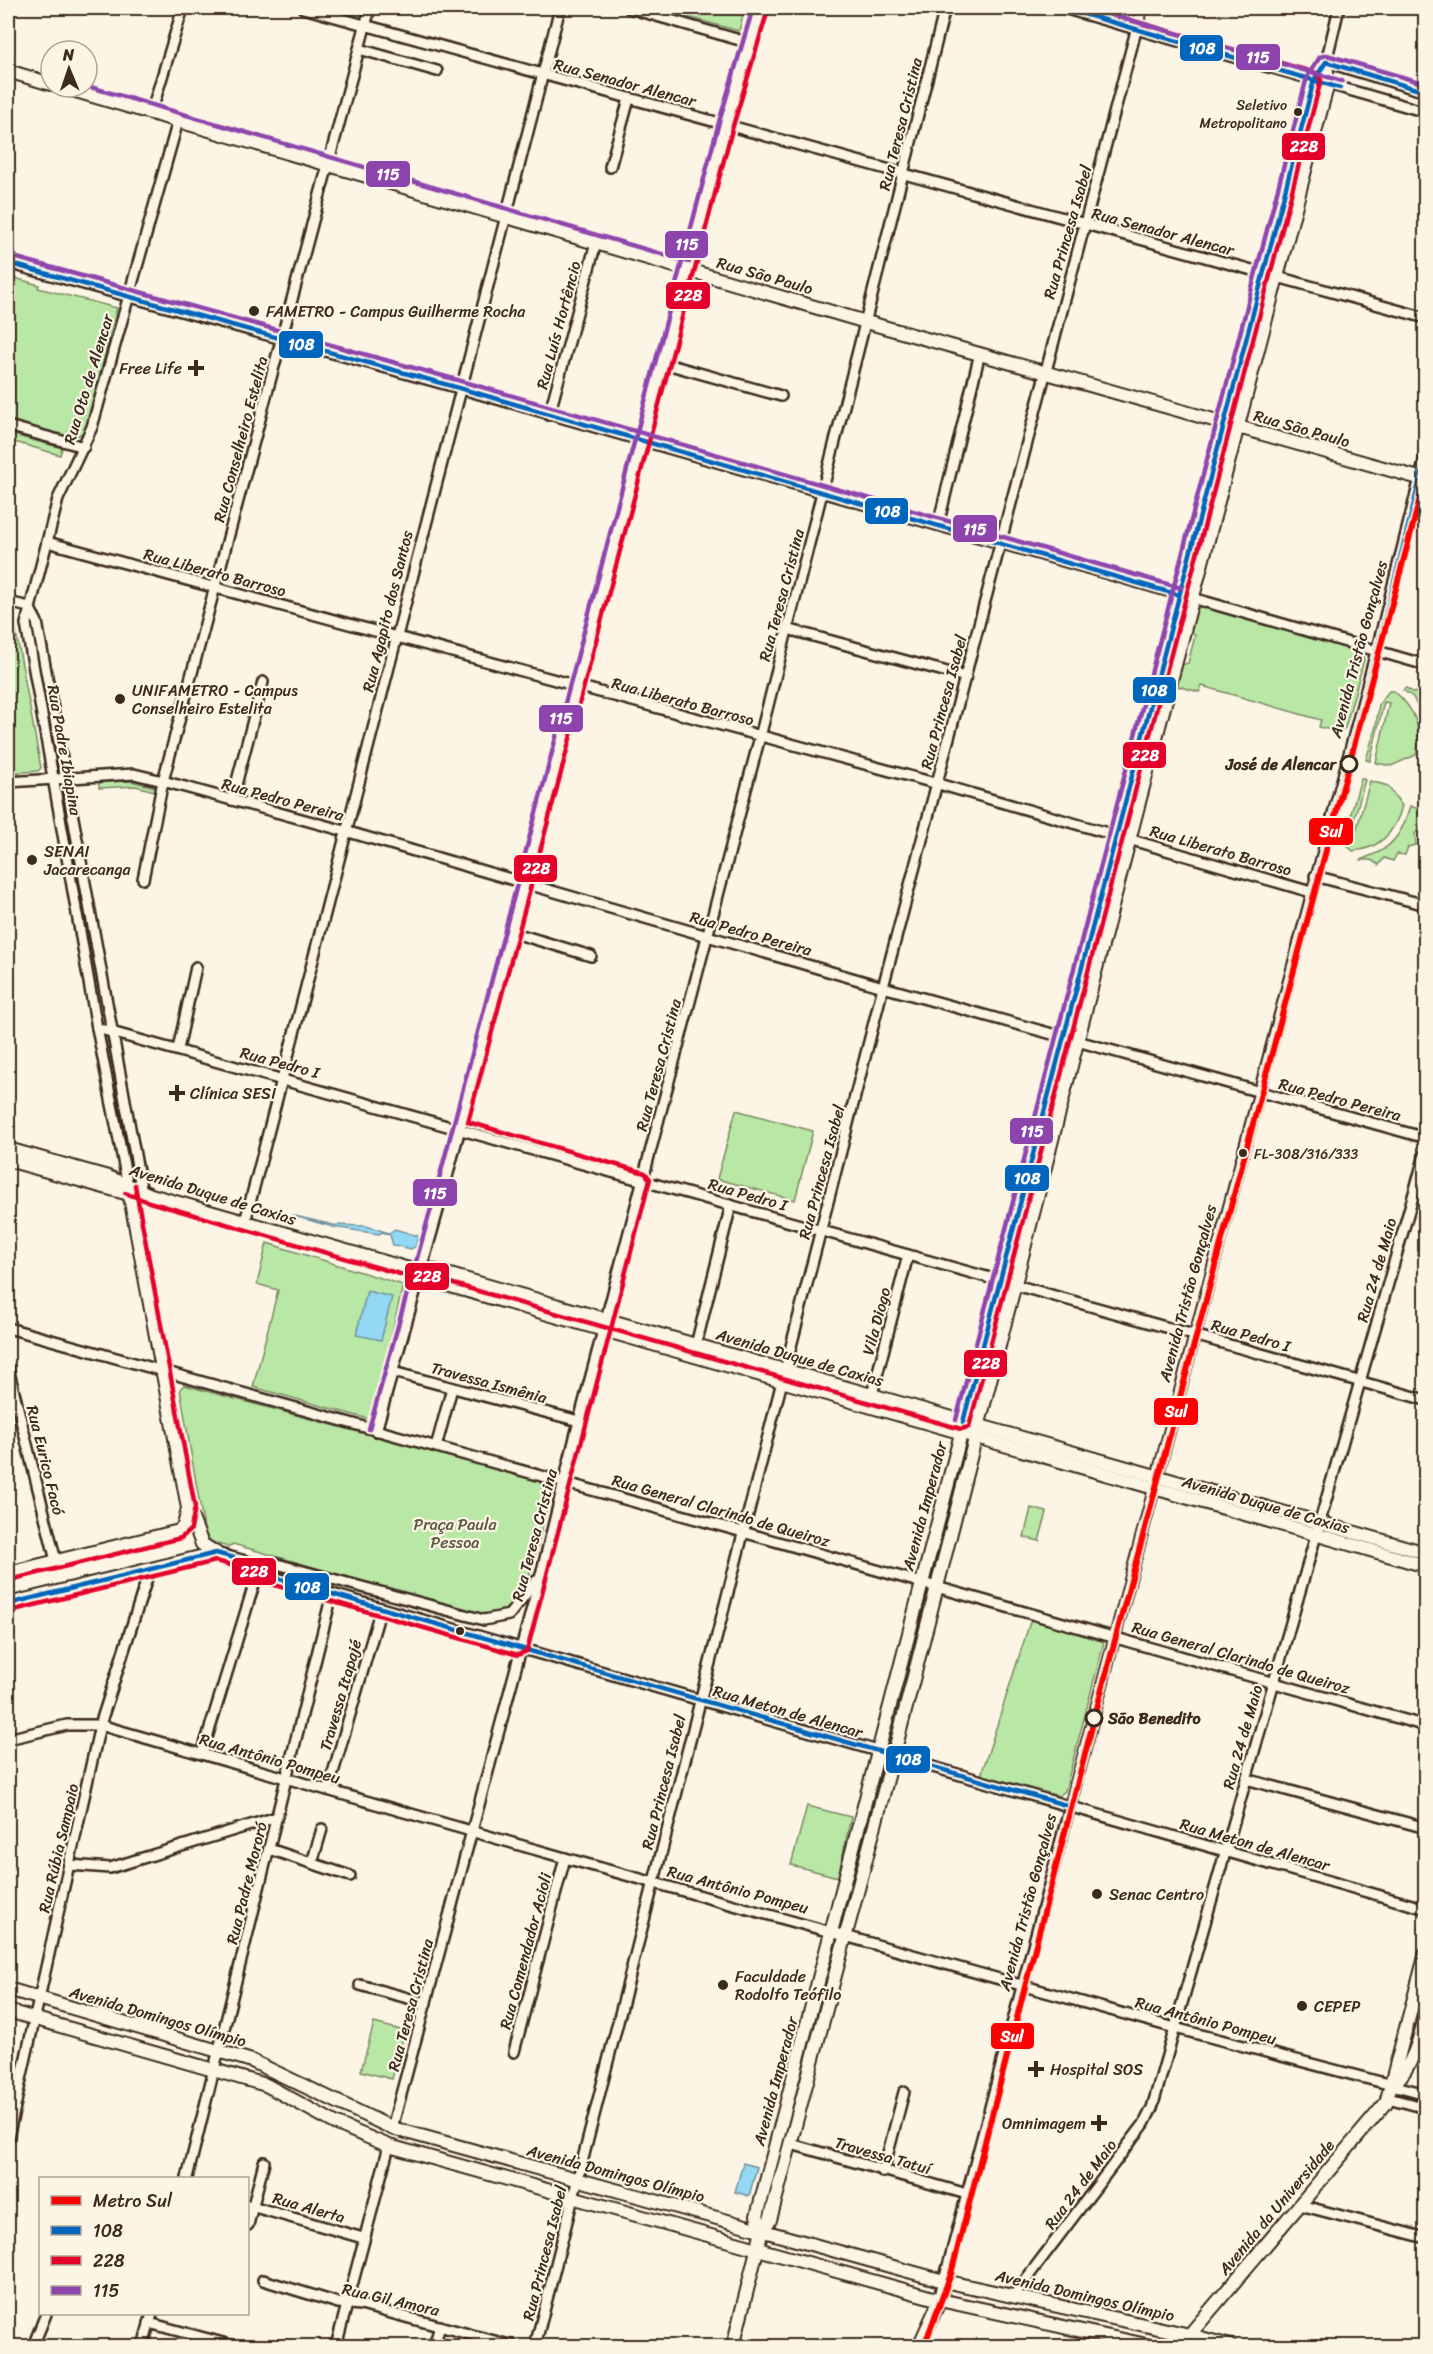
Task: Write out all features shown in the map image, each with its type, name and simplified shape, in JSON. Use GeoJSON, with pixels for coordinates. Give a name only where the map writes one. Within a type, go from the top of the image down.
{"type":"FeatureCollection","features":[{"type":"Feature","properties":{"kind":"main road","name":"Avenida Imperador"},"geometry":{"type":"LineString","coordinates":[[733,2346],[762,2230],[770,2220],[791,2144],[894,1756],[976,1431],[1193,599],[1264,274],[1314,80],[1326,62]]}},
{"type":"Feature","properties":{"kind":"main road","name":"Avenida Imperador"},"geometry":{"type":"LineString","coordinates":[[762,2230],[757,2216],[833,1931],[877,1751],[1179,595],[1276,278],[1328,84],[1326,62]]}},
{"type":"Feature","properties":{"kind":"main road"},"geometry":{"type":"LineString","coordinates":[[8,71],[39,80]]}},
{"type":"Feature","properties":{"kind":"main road","name":"Rua São Paulo"},"geometry":{"type":"LineString","coordinates":[[99,98],[980,354],[1422,479]]}},
{"type":"Feature","properties":{"kind":"main road","name":"Avenida Duque de Caxias"},"geometry":{"type":"LineString","coordinates":[[8,1149],[108,1177],[136,1192]]}},
{"type":"Feature","properties":{"kind":"main road","name":"Avenida Duque de Caxias"},"geometry":{"type":"LineString","coordinates":[[8,1160],[245,1222],[976,1431],[1155,1483],[1315,1535],[1425,1566]]}},
{"type":"Feature","properties":{"kind":"main road","name":"Rua Padre Ibiapina"},"geometry":{"type":"LineString","coordinates":[[136,1192],[163,1371],[188,1508],[202,1544],[216,1552]]}},
{"type":"Feature","properties":{"kind":"main road","name":"Avenida Duque de Caxias"},"geometry":{"type":"LineString","coordinates":[[605,1325],[696,1345],[783,1376],[872,1395],[962,1427]]}},
{"type":"Feature","properties":{"kind":"main road","name":"Avenida Duque de Caxias"},"geometry":{"type":"LineString","coordinates":[[1155,1483],[1319,1522],[1425,1552]]}},
{"type":"Feature","properties":{"kind":"main road"},"geometry":{"type":"LineString","coordinates":[[8,1573],[179,1531],[184,1526],[188,1508]]}},
{"type":"Feature","properties":{"kind":"main road"},"geometry":{"type":"LineString","coordinates":[[8,1604],[216,1552]]}},
{"type":"Feature","properties":{"kind":"main road"},"geometry":{"type":"LineString","coordinates":[[1390,2092],[1425,1953]]}},
{"type":"Feature","properties":{"kind":"main road","name":"Avenida Domingos Olímpio"},"geometry":{"type":"LineString","coordinates":[[8,1989],[268,2067],[392,2128],[944,2281],[1191,2335],[1230,2346]]}},
{"type":"Feature","properties":{"kind":"main road","name":"Avenida Domingos Olímpio"},"geometry":{"type":"LineString","coordinates":[[8,2012],[266,2085],[337,2124],[389,2146],[940,2300],[1151,2346]]}},
{"type":"Feature","properties":{"kind":"main road","name":"Avenida da Universidade"},"geometry":{"type":"LineString","coordinates":[[1180,2346],[1300,2205],[1405,2073],[1413,2056],[1425,2014]]}},
{"type":"Feature","properties":{"kind":"main road","name":"Avenida Tristão Gonçalves"},"geometry":{"type":"LineString","coordinates":[[919,2346],[940,2300],[944,2281]]}},
{"type":"Feature","properties":{"kind":"street"},"geometry":{"type":"LineString","coordinates":[[151,113],[183,8]]}},
{"type":"Feature","properties":{"kind":"street","name":"Rua Senador Alencar"},"geometry":{"type":"LineString","coordinates":[[303,8],[1425,318]]}},
{"type":"Feature","properties":{"kind":"street","name":"Rua Conselheiro Estelita"},"geometry":{"type":"LineString","coordinates":[[143,879],[163,781],[370,8]]}},
{"type":"Feature","properties":{"kind":"street","name":"Rua Agapito dos Santos"},"geometry":{"type":"LineString","coordinates":[[245,1222],[459,388],[560,8]]}},
{"type":"Feature","properties":{"kind":"street"},"geometry":{"type":"LineString","coordinates":[[629,8],[750,43]]}},
{"type":"Feature","properties":{"kind":"street"},"geometry":{"type":"LineString","coordinates":[[376,1431],[421,1272],[726,124],[760,8]]}},
{"type":"Feature","properties":{"kind":"street","name":"Rua Teresa Cristina"},"geometry":{"type":"LineString","coordinates":[[392,2128],[541,1573],[788,629],[945,8]]}},
{"type":"Feature","properties":{"kind":"street"},"geometry":{"type":"LineString","coordinates":[[1063,8],[1425,112]]}},
{"type":"Feature","properties":{"kind":"street","name":"Rua Princesa Isabel"},"geometry":{"type":"LineString","coordinates":[[535,2346],[883,987],[1084,225],[1116,117],[1142,8]]}},
{"type":"Feature","properties":{"kind":"street","name":"Avenida Imperador"},"geometry":{"type":"LineString","coordinates":[[1326,62],[1339,8]]}},
{"type":"Feature","properties":{"kind":"street"},"geometry":{"type":"LineString","coordinates":[[358,49],[437,71]]}},
{"type":"Feature","properties":{"kind":"street"},"geometry":{"type":"LineString","coordinates":[[1326,62],[1425,92]]}},
{"type":"Feature","properties":{"kind":"street"},"geometry":{"type":"LineString","coordinates":[[610,167],[628,99]]}},
{"type":"Feature","properties":{"kind":"street","name":"Rua Oto de Alencar"},"geometry":{"type":"LineString","coordinates":[[28,608],[58,499],[84,447],[178,121]]}},
{"type":"Feature","properties":{"kind":"street","name":"Rua Luís Hortêncio"},"geometry":{"type":"LineString","coordinates":[[549,415],[596,243]]}},
{"type":"Feature","properties":{"kind":"street"},"geometry":{"type":"LineString","coordinates":[[8,263],[459,388],[1425,665]]}},
{"type":"Feature","properties":{"kind":"street"},"geometry":{"type":"LineString","coordinates":[[938,525],[980,354]]}},
{"type":"Feature","properties":{"kind":"street"},"geometry":{"type":"LineString","coordinates":[[663,363],[781,396]]}},
{"type":"Feature","properties":{"kind":"street"},"geometry":{"type":"LineString","coordinates":[[8,426],[84,447]]}},
{"type":"Feature","properties":{"kind":"street","name":"Avenida Tristão Gonçalves"},"geometry":{"type":"LineString","coordinates":[[944,2281],[1193,1334],[1422,479],[1425,454]]}},
{"type":"Feature","properties":{"kind":"street","name":"Rua Liberato Barroso"},"geometry":{"type":"LineString","coordinates":[[47,542],[759,738],[936,783],[1311,892]]}},
{"type":"Feature","properties":{"kind":"street"},"geometry":{"type":"LineString","coordinates":[[8,602],[28,608]]}},
{"type":"Feature","properties":{"kind":"street","name":"Rua Padre Ibiapina"},"geometry":{"type":"LineString","coordinates":[[28,608],[37,622],[110,1031],[136,1192]]}},
{"type":"Feature","properties":{"kind":"street","name":"Rua Padre Ibiapina"},"geometry":{"type":"LineString","coordinates":[[28,608],[26,624],[97,1028],[136,1192]]}},
{"type":"Feature","properties":{"kind":"street"},"geometry":{"type":"LineString","coordinates":[[788,629],[966,677]]}},
{"type":"Feature","properties":{"kind":"street"},"geometry":{"type":"LineString","coordinates":[[232,800],[263,682]]}},
{"type":"Feature","properties":{"kind":"street","name":"Rua Pedro Pereira"},"geometry":{"type":"LineString","coordinates":[[8,782],[134,774],[163,781],[345,831],[1077,1042],[1425,1138]]}},
{"type":"Feature","properties":{"kind":"street"},"geometry":{"type":"LineString","coordinates":[[1316,876],[1425,905]]}},
{"type":"Feature","properties":{"kind":"street"},"geometry":{"type":"LineString","coordinates":[[511,932],[591,956]]}},
{"type":"Feature","properties":{"kind":"street"},"geometry":{"type":"LineString","coordinates":[[178,1050],[196,967]]}},
{"type":"Feature","properties":{"kind":"street","name":"Rua Pedro I"},"geometry":{"type":"LineString","coordinates":[[97,1028],[459,1127],[1425,1400]]}},
{"type":"Feature","properties":{"kind":"street","name":"Rua 24 de Maio"},"geometry":{"type":"LineString","coordinates":[[1014,2295],[1144,2124],[1152,2108],[1425,1151]]}},
{"type":"Feature","properties":{"kind":"street"},"geometry":{"type":"LineString","coordinates":[[696,1345],[731,1205]]}},
{"type":"Feature","properties":{"kind":"street","name":"Vila Diogo"},"geometry":{"type":"LineString","coordinates":[[872,1395],[908,1255]]}},
{"type":"Feature","properties":{"kind":"street","name":"Rua General Clarindo de Queiroz"},"geometry":{"type":"LineString","coordinates":[[8,1328],[743,1532],[1425,1726]]}},
{"type":"Feature","properties":{"kind":"street","name":"Rua Eurico Facó"},"geometry":{"type":"LineString","coordinates":[[8,1368],[56,1561]]}},
{"type":"Feature","properties":{"kind":"street","name":"Travessa Ismênia"},"geometry":{"type":"LineString","coordinates":[[393,1372],[579,1421]]}},
{"type":"Feature","properties":{"kind":"street"},"geometry":{"type":"LineString","coordinates":[[436,1448],[452,1388]]}},
{"type":"Feature","properties":{"kind":"street"},"geometry":{"type":"LineString","coordinates":[[8,1413],[18,1410]]}},
{"type":"Feature","properties":{"kind":"street","name":"Rua Meton de Alencar"},"geometry":{"type":"LineString","coordinates":[[216,1552],[260,1565],[273,1577],[1425,1909]]}},
{"type":"Feature","properties":{"kind":"street"},"geometry":{"type":"LineString","coordinates":[[202,1754],[260,1565],[277,1564],[484,1620],[509,1615],[541,1573]]}},
{"type":"Feature","properties":{"kind":"street","name":"Rua Rúbia Sampaio"},"geometry":{"type":"LineString","coordinates":[[8,2138],[100,1725],[150,1569]]}},
{"type":"Feature","properties":{"kind":"street","name":"Rua Padre Mororó"},"geometry":{"type":"LineString","coordinates":[[187,2177],[332,1594]]}},
{"type":"Feature","properties":{"kind":"street","name":"Travessa Itapajé"},"geometry":{"type":"LineString","coordinates":[[328,1791],[381,1608]]}},
{"type":"Feature","properties":{"kind":"street","name":"Rua Antônio Pompeu"},"geometry":{"type":"LineString","coordinates":[[8,1739],[67,1725],[100,1725],[564,1858],[654,1881],[1175,2028],[1390,2092],[1425,2108]]}},
{"type":"Feature","properties":{"kind":"street"},"geometry":{"type":"LineString","coordinates":[[1246,1779],[1425,1828]]}},
{"type":"Feature","properties":{"kind":"street"},"geometry":{"type":"LineString","coordinates":[[70,1865],[110,1868],[278,1817]]}},
{"type":"Feature","properties":{"kind":"street"},"geometry":{"type":"LineString","coordinates":[[312,1863],[322,1829]]}},
{"type":"Feature","properties":{"kind":"street"},"geometry":{"type":"LineString","coordinates":[[269,1849],[350,1876]]}},
{"type":"Feature","properties":{"kind":"street","name":"Rua Comendador Acioli"},"geometry":{"type":"LineString","coordinates":[[514,2052],[564,1858]]}},
{"type":"Feature","properties":{"kind":"street"},"geometry":{"type":"LineString","coordinates":[[360,1985],[426,2003]]}},
{"type":"Feature","properties":{"kind":"street"},"geometry":{"type":"LineString","coordinates":[[883,2172],[904,2092]]}},
{"type":"Feature","properties":{"kind":"street","name":"Rua Antônio Pompeu"},"geometry":{"type":"LineString","coordinates":[[1390,2092],[1425,2094]]}},
{"type":"Feature","properties":{"kind":"street"},"geometry":{"type":"LineString","coordinates":[[8,2094],[19,2093]]}},
{"type":"Feature","properties":{"kind":"street","name":"Travessa Tatuí"},"geometry":{"type":"LineString","coordinates":[[791,2144],[967,2194]]}},
{"type":"Feature","properties":{"kind":"street"},"geometry":{"type":"LineString","coordinates":[[336,2346],[389,2146]]}},
{"type":"Feature","properties":{"kind":"street"},"geometry":{"type":"LineString","coordinates":[[250,2206],[264,2162]]}},
{"type":"Feature","properties":{"kind":"street"},"geometry":{"type":"LineString","coordinates":[[1300,2205],[1425,2238]]}},
{"type":"Feature","properties":{"kind":"street","name":"Rua Alerta"},"geometry":{"type":"LineString","coordinates":[[250,2206],[363,2238]]}},
{"type":"Feature","properties":{"kind":"street","name":"Rua Gil Amora"},"geometry":{"type":"LineString","coordinates":[[263,2280],[513,2346]]}},
{"type":"Feature","properties":{"kind":"street"},"geometry":{"type":"LineString","coordinates":[[33,2346],[45,2315]]}},
{"type":"Feature","properties":{"kind":"street"},"geometry":{"type":"LineString","coordinates":[[143,2346],[151,2318],[234,2346]]}},
{"type":"Feature","properties":{"kind":"street"},"geometry":{"type":"LineString","coordinates":[[434,2346],[440,2326]]}},
{"type":"Feature","properties":{"kind":"green space"},"geometry":{"type":"Polygon","coordinates":[[[655,8],[745,8],[739,31],[655,8]]]}},
{"type":"Feature","properties":{"kind":"green space"},"geometry":{"type":"Polygon","coordinates":[[[8,276],[39,285],[38,288],[117,308],[85,432],[73,438],[8,420],[8,276]]]}},
{"type":"Feature","properties":{"kind":"green space"},"geometry":{"type":"Polygon","coordinates":[[[13,435],[62,448],[60,455],[11,441],[13,435]]]}},
{"type":"Feature","properties":{"kind":"green space"},"geometry":{"type":"Polygon","coordinates":[[[1202,606],[1362,652],[1364,660],[1345,728],[1339,732],[1319,727],[1321,720],[1202,686],[1199,692],[1178,686],[1176,684],[1181,665],[1188,663],[1195,636],[1190,630],[1196,610],[1202,606]]]}},
{"type":"Feature","properties":{"kind":"green space"},"geometry":{"type":"Polygon","coordinates":[[[8,610],[13,616],[41,768],[38,771],[8,773],[8,610]]]}},
{"type":"Feature","properties":{"kind":"green space"},"geometry":{"type":"Polygon","coordinates":[[[1406,688],[1414,693],[1420,691],[1425,695],[1425,723],[1413,697],[1403,690],[1406,688]]]}},
{"type":"Feature","properties":{"kind":"green space"},"geometry":{"type":"Polygon","coordinates":[[[1389,691],[1394,691],[1407,705],[1418,728],[1416,755],[1391,766],[1376,763],[1389,703],[1384,702],[1370,761],[1366,760],[1376,726],[1379,704],[1389,691]]]}},
{"type":"Feature","properties":{"kind":"green space"},"geometry":{"type":"Polygon","coordinates":[[[1361,778],[1365,780],[1349,838],[1354,839],[1370,781],[1388,786],[1402,806],[1395,824],[1385,838],[1371,847],[1353,851],[1346,845],[1345,835],[1361,778]]]}},
{"type":"Feature","properties":{"kind":"green space"},"geometry":{"type":"Polygon","coordinates":[[[131,781],[159,788],[158,792],[136,786],[99,788],[99,782],[131,781]]]}},
{"type":"Feature","properties":{"kind":"green space"},"geometry":{"type":"Polygon","coordinates":[[[1410,806],[1425,811],[1423,823],[1415,834],[1416,845],[1408,847],[1405,855],[1397,854],[1393,861],[1384,858],[1379,865],[1371,860],[1361,860],[1389,845],[1402,827],[1410,806]]]}},
{"type":"Feature","properties":{"kind":"green space"},"geometry":{"type":"Polygon","coordinates":[[[736,1110],[813,1131],[795,1200],[717,1179],[736,1110]]]}},
{"type":"Feature","properties":{"kind":"green space"},"geometry":{"type":"Polygon","coordinates":[[[267,1243],[403,1285],[372,1420],[253,1387],[278,1290],[257,1284],[267,1243]]]}},
{"type":"Feature","properties":{"kind":"green space","name":"Praça Paula Pessoa"},"geometry":{"type":"Polygon","coordinates":[[[184,1385],[539,1481],[549,1499],[539,1543],[523,1591],[507,1612],[501,1615],[480,1615],[233,1544],[228,1547],[212,1542],[205,1535],[180,1389],[184,1385]]]}},
{"type":"Feature","properties":{"kind":"green space"},"geometry":{"type":"Polygon","coordinates":[[[1031,1508],[1047,1512],[1039,1541],[1024,1537],[1031,1508]]]}},
{"type":"Feature","properties":{"kind":"green space"},"geometry":{"type":"Polygon","coordinates":[[[1031,1619],[1104,1642],[1065,1791],[1059,1796],[981,1775],[1031,1619]]]}},
{"type":"Feature","properties":{"kind":"green space"},"geometry":{"type":"Polygon","coordinates":[[[807,1806],[851,1817],[838,1877],[791,1865],[807,1806]]]}},
{"type":"Feature","properties":{"kind":"green space"},"geometry":{"type":"Polygon","coordinates":[[[374,2023],[405,2031],[392,2079],[361,2071],[374,2023]]]}},
{"type":"Feature","properties":{"kind":"water"},"geometry":{"type":"Polygon","coordinates":[[[291,1215],[333,1225],[366,1226],[389,1233],[395,1229],[418,1236],[416,1246],[411,1249],[393,1245],[390,1235],[383,1232],[379,1234],[333,1227],[291,1215]]]}},
{"type":"Feature","properties":{"kind":"water"},"geometry":{"type":"Polygon","coordinates":[[[367,1291],[392,1297],[381,1340],[356,1335],[367,1291]]]}},
{"type":"Feature","properties":{"kind":"water"},"geometry":{"type":"Polygon","coordinates":[[[743,2163],[757,2167],[749,2196],[735,2192],[743,2163]]]}},
{"type":"Feature","properties":{"kind":"metro line","name":"Sul"},"geometry":{"type":"LineString","coordinates":[[924,2346],[951,2274],[1094,1719],[1426,476]]}},
{"type":"Feature","properties":{"kind":"transit line","name":"115"},"geometry":{"type":"LineString","coordinates":[[369,1429],[435,1194],[719,122],[753,8]]}},
{"type":"Feature","properties":{"kind":"transit line","name":"108"},"geometry":{"type":"LineString","coordinates":[[1063,8],[1340,88]]}},
{"type":"Feature","properties":{"kind":"transit line","name":"228"},"geometry":{"type":"LineString","coordinates":[[125,1193],[149,1202],[407,1276],[422,1275],[961,1429],[969,1427],[1321,80],[1316,73],[1088,8]]}},
{"type":"Feature","properties":{"kind":"transit line","name":"115"},"geometry":{"type":"LineString","coordinates":[[1088,8],[1342,81]]}},
{"type":"Feature","properties":{"kind":"transit line","name":"228"},"geometry":{"type":"LineString","coordinates":[[10,1611],[216,1561],[256,1572],[271,1584],[518,1655],[527,1651],[650,1179],[645,1173],[468,1122],[733,126],[768,10]]}},
{"type":"Feature","properties":{"kind":"transit line","name":"115"},"geometry":{"type":"LineString","coordinates":[[956,1420],[1307,77],[1320,57],[1327,55],[1426,84]]}},
{"type":"Feature","properties":{"kind":"transit line","name":"108"},"geometry":{"type":"LineString","coordinates":[[963,1422],[1314,80],[1326,62],[1426,92]]}},
{"type":"Feature","properties":{"kind":"transit line","name":"115"},"geometry":{"type":"LineString","coordinates":[[99,90],[689,262]]}},
{"type":"Feature","properties":{"kind":"transit line","name":"115"},"geometry":{"type":"LineString","coordinates":[[10,256],[461,381],[1181,588]]}},
{"type":"Feature","properties":{"kind":"transit line","name":"108"},"geometry":{"type":"LineString","coordinates":[[8,263],[459,388],[1179,595]]}},
{"type":"Feature","properties":{"kind":"transit line","name":"108"},"geometry":{"type":"LineString","coordinates":[[8,1604],[216,1553],[260,1565],[273,1577],[1069,1806],[1379,641],[1426,456]]}},
{"type":"Feature","properties":{"kind":"transit line","name":"228"},"geometry":{"type":"LineString","coordinates":[[10,1580],[181,1538],[191,1529],[195,1507],[135,1185]]}},
{"type":"Feature","properties":{"kind":"place","name":"Seletivo Metropolitano"},"geometry":{"type":"Point","coordinates":[1298,112]}},
{"type":"Feature","properties":{"kind":"place","name":"FAMETRO - Campus Guilherme Rocha"},"geometry":{"type":"Point","coordinates":[254,311]}},
{"type":"Feature","properties":{"kind":"place","name":"Free Life"},"geometry":{"type":"Point","coordinates":[196,368]}},
{"type":"Feature","properties":{"kind":"place","name":"UNIFAMETRO - Campus Conselheiro Estelita"},"geometry":{"type":"Point","coordinates":[120,699]}},
{"type":"Feature","properties":{"kind":"place","name":"José de Alencar"},"geometry":{"type":"Point","coordinates":[1349,764]}},
{"type":"Feature","properties":{"kind":"place","name":"SENAI Jacarecanga"},"geometry":{"type":"Point","coordinates":[32,860]}},
{"type":"Feature","properties":{"kind":"place","name":"Clínica SESI"},"geometry":{"type":"Point","coordinates":[177,1093]}},
{"type":"Feature","properties":{"kind":"place","name":"FL-308/316/333"},"geometry":{"type":"Point","coordinates":[1243,1153]}},
{"type":"Feature","properties":{"kind":"place","name":"São Benedito"},"geometry":{"type":"Point","coordinates":[1094,1718]}},
{"type":"Feature","properties":{"kind":"place","name":"Senac Centro"},"geometry":{"type":"Point","coordinates":[1097,1894]}},
{"type":"Feature","properties":{"kind":"place","name":"Faculdade Rodolfo Teófilo"},"geometry":{"type":"Point","coordinates":[723,1985]}},
{"type":"Feature","properties":{"kind":"place","name":"CEPEP"},"geometry":{"type":"Point","coordinates":[1302,2006]}},
{"type":"Feature","properties":{"kind":"place","name":"Hospital SOS"},"geometry":{"type":"Point","coordinates":[1036,2069]}},
{"type":"Feature","properties":{"kind":"place","name":"Omnimagem"},"geometry":{"type":"Point","coordinates":[1099,2123]}}]}
